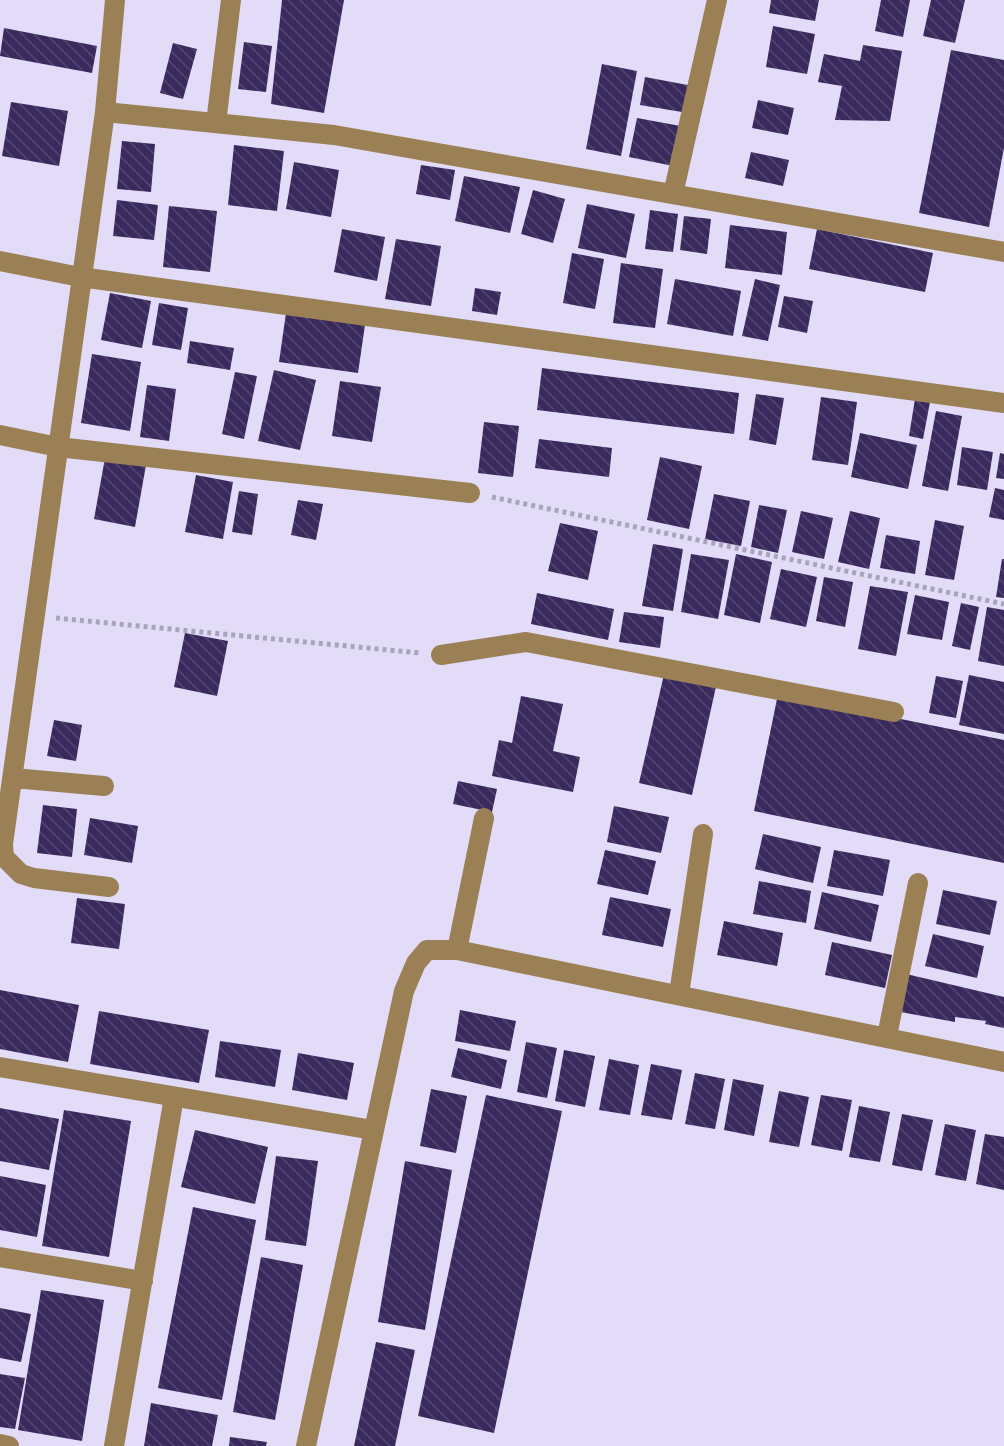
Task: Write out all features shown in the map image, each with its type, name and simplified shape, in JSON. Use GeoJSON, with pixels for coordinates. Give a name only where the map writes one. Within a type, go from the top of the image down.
{"type":"FeatureCollection","features":[{"type":"Feature","properties":{"kind":"street"},"geometry":{"type":"LineString","coordinates":[[109,887],[34,878],[10,866],[4,857],[3,844],[105,112],[115,0]]}},
{"type":"Feature","properties":{"kind":"street"},"geometry":{"type":"LineString","coordinates":[[216,123],[231,0]]}},
{"type":"Feature","properties":{"kind":"street"},"geometry":{"type":"LineString","coordinates":[[673,194],[717,0]]}},
{"type":"Feature","properties":{"kind":"street"},"geometry":{"type":"LineString","coordinates":[[105,112],[334,135],[1004,252]]}},
{"type":"Feature","properties":{"kind":"street"},"geometry":{"type":"LineString","coordinates":[[0,261],[80,277],[1004,403]]}},
{"type":"Feature","properties":{"kind":"street"},"geometry":{"type":"LineString","coordinates":[[0,435],[58,447],[470,493]]}},
{"type":"Feature","properties":{"kind":"street"},"geometry":{"type":"LineString","coordinates":[[441,655],[526,642],[894,712]]}},
{"type":"Feature","properties":{"kind":"street"},"geometry":{"type":"LineString","coordinates":[[13,778],[104,786]]}},
{"type":"Feature","properties":{"kind":"street"},"geometry":{"type":"LineString","coordinates":[[457,950],[484,818]]}},
{"type":"Feature","properties":{"kind":"street"},"geometry":{"type":"LineString","coordinates":[[679,994],[703,834]]}},
{"type":"Feature","properties":{"kind":"street"},"geometry":{"type":"LineString","coordinates":[[887,1036],[918,883]]}},
{"type":"Feature","properties":{"kind":"street"},"geometry":{"type":"LineString","coordinates":[[306,1446],[404,991],[416,963],[427,950],[457,950],[1004,1062]]}},
{"type":"Feature","properties":{"kind":"street"},"geometry":{"type":"LineString","coordinates":[[0,1067],[373,1130]]}},
{"type":"Feature","properties":{"kind":"street"},"geometry":{"type":"LineString","coordinates":[[114,1446],[174,1097]]}},
{"type":"Feature","properties":{"kind":"street"},"geometry":{"type":"LineString","coordinates":[[0,1257],[143,1281]]}},
{"type":"Feature","properties":{"kind":"street"},"geometry":{"type":"LineString","coordinates":[[0,1444],[9,1446]]}},
{"type":"Feature","properties":{"kind":"path"},"geometry":{"type":"LineString","coordinates":[[470,493],[1004,604]]}},
{"type":"Feature","properties":{"kind":"path"},"geometry":{"type":"LineString","coordinates":[[37,616],[441,655]]}},
{"type":"Feature","properties":{"kind":"building"},"geometry":{"type":"Polygon","coordinates":[[[282,0],[344,0],[324,113],[271,104],[282,0]]]}},
{"type":"Feature","properties":{"kind":"building"},"geometry":{"type":"Polygon","coordinates":[[[771,0],[819,0],[815,21],[769,13],[771,0]]]}},
{"type":"Feature","properties":{"kind":"building"},"geometry":{"type":"Polygon","coordinates":[[[881,0],[910,0],[903,37],[875,31],[881,0]]]}},
{"type":"Feature","properties":{"kind":"building"},"geometry":{"type":"Polygon","coordinates":[[[931,0],[965,0],[955,43],[923,36],[931,0]]]}},
{"type":"Feature","properties":{"kind":"building"},"geometry":{"type":"Polygon","coordinates":[[[773,26],[815,34],[807,74],[766,67],[773,26]]]}},
{"type":"Feature","properties":{"kind":"building"},"geometry":{"type":"Polygon","coordinates":[[[4,28],[97,46],[92,73],[0,56],[4,28]]]}},
{"type":"Feature","properties":{"kind":"building"},"geometry":{"type":"Polygon","coordinates":[[[244,42],[272,46],[266,92],[238,89],[244,42]]]}},
{"type":"Feature","properties":{"kind":"building"},"geometry":{"type":"Polygon","coordinates":[[[173,43],[197,49],[183,99],[160,93],[173,43]]]}},
{"type":"Feature","properties":{"kind":"building"},"geometry":{"type":"Polygon","coordinates":[[[863,45],[902,51],[890,121],[835,120],[842,86],[818,82],[824,54],[860,61],[863,45]]]}},
{"type":"Feature","properties":{"kind":"building"},"geometry":{"type":"Polygon","coordinates":[[[951,50],[1004,60],[1004,148],[989,227],[919,213],[951,50]]]}},
{"type":"Feature","properties":{"kind":"building"},"geometry":{"type":"Polygon","coordinates":[[[602,64],[637,71],[621,156],[586,149],[602,64]]]}},
{"type":"Feature","properties":{"kind":"building"},"geometry":{"type":"Polygon","coordinates":[[[645,77],[693,86],[688,113],[640,105],[645,77]]]}},
{"type":"Feature","properties":{"kind":"building"},"geometry":{"type":"Polygon","coordinates":[[[758,100],[794,108],[788,135],[752,128],[758,100]]]}},
{"type":"Feature","properties":{"kind":"building"},"geometry":{"type":"Polygon","coordinates":[[[11,102],[68,111],[59,166],[2,156],[11,102]]]}},
{"type":"Feature","properties":{"kind":"building"},"geometry":{"type":"Polygon","coordinates":[[[637,118],[686,127],[678,167],[629,157],[637,118]]]}},
{"type":"Feature","properties":{"kind":"building"},"geometry":{"type":"Polygon","coordinates":[[[122,141],[155,144],[151,192],[117,189],[122,141]]]}},
{"type":"Feature","properties":{"kind":"building"},"geometry":{"type":"Polygon","coordinates":[[[234,145],[284,151],[277,211],[228,205],[234,145]]]}},
{"type":"Feature","properties":{"kind":"building"},"geometry":{"type":"Polygon","coordinates":[[[751,152],[789,160],[783,186],[745,178],[751,152]]]}},
{"type":"Feature","properties":{"kind":"building"},"geometry":{"type":"Polygon","coordinates":[[[294,162],[339,170],[331,217],[286,209],[294,162]]]}},
{"type":"Feature","properties":{"kind":"building"},"geometry":{"type":"Polygon","coordinates":[[[421,165],[455,170],[450,200],[416,194],[421,165]]]}},
{"type":"Feature","properties":{"kind":"building"},"geometry":{"type":"Polygon","coordinates":[[[464,176],[520,187],[510,233],[455,221],[464,176]]]}},
{"type":"Feature","properties":{"kind":"building"},"geometry":{"type":"Polygon","coordinates":[[[533,190],[565,199],[553,243],[521,234],[533,190]]]}},
{"type":"Feature","properties":{"kind":"building"},"geometry":{"type":"Polygon","coordinates":[[[117,200],[158,205],[154,240],[113,236],[117,200]]]}},
{"type":"Feature","properties":{"kind":"building"},"geometry":{"type":"Polygon","coordinates":[[[587,204],[635,214],[626,258],[578,248],[587,204]]]}},
{"type":"Feature","properties":{"kind":"building"},"geometry":{"type":"Polygon","coordinates":[[[169,206],[217,211],[210,272],[163,267],[169,206]]]}},
{"type":"Feature","properties":{"kind":"building"},"geometry":{"type":"Polygon","coordinates":[[[650,210],[678,214],[673,252],[645,249],[650,210]]]}},
{"type":"Feature","properties":{"kind":"building"},"geometry":{"type":"Polygon","coordinates":[[[684,216],[711,219],[707,254],[680,250],[684,216]]]}},
{"type":"Feature","properties":{"kind":"building"},"geometry":{"type":"Polygon","coordinates":[[[730,225],[787,232],[782,275],[725,268],[730,225]]]}},
{"type":"Feature","properties":{"kind":"building"},"geometry":{"type":"Polygon","coordinates":[[[342,229],[385,237],[377,281],[334,272],[342,229]]]}},
{"type":"Feature","properties":{"kind":"building"},"geometry":{"type":"Polygon","coordinates":[[[817,229],[933,253],[925,292],[809,269],[817,229]]]}},
{"type":"Feature","properties":{"kind":"building"},"geometry":{"type":"Polygon","coordinates":[[[396,239],[441,246],[431,306],[385,299],[396,239]]]}},
{"type":"Feature","properties":{"kind":"building"},"geometry":{"type":"Polygon","coordinates":[[[572,253],[604,259],[595,309],[563,303],[572,253]]]}},
{"type":"Feature","properties":{"kind":"building"},"geometry":{"type":"Polygon","coordinates":[[[621,263],[663,269],[655,328],[613,323],[621,263]]]}},
{"type":"Feature","properties":{"kind":"building"},"geometry":{"type":"Polygon","coordinates":[[[675,279],[741,291],[733,336],[667,324],[675,279]]]}},
{"type":"Feature","properties":{"kind":"building"},"geometry":{"type":"Polygon","coordinates":[[[755,279],[780,285],[768,341],[742,336],[755,279]]]}},
{"type":"Feature","properties":{"kind":"building"},"geometry":{"type":"Polygon","coordinates":[[[475,288],[501,292],[497,315],[472,311],[475,288]]]}},
{"type":"Feature","properties":{"kind":"building"},"geometry":{"type":"Polygon","coordinates":[[[110,293],[151,301],[142,348],[101,340],[110,293]]]}},
{"type":"Feature","properties":{"kind":"building"},"geometry":{"type":"Polygon","coordinates":[[[784,296],[813,301],[807,333],[778,327],[784,296]]]}},
{"type":"Feature","properties":{"kind":"building"},"geometry":{"type":"Polygon","coordinates":[[[159,303],[188,308],[181,350],[152,345],[159,303]]]}},
{"type":"Feature","properties":{"kind":"building"},"geometry":{"type":"Polygon","coordinates":[[[286,313],[365,325],[358,373],[279,362],[286,313]]]}},
{"type":"Feature","properties":{"kind":"building"},"geometry":{"type":"Polygon","coordinates":[[[190,341],[234,348],[230,370],[187,363],[190,341]]]}},
{"type":"Feature","properties":{"kind":"building"},"geometry":{"type":"Polygon","coordinates":[[[92,354],[141,362],[130,431],[81,423],[92,354]]]}},
{"type":"Feature","properties":{"kind":"building"},"geometry":{"type":"Polygon","coordinates":[[[542,368],[739,393],[734,434],[537,410],[542,368]]]}},
{"type":"Feature","properties":{"kind":"building"},"geometry":{"type":"Polygon","coordinates":[[[274,370],[316,380],[300,450],[258,441],[274,370]]]}},
{"type":"Feature","properties":{"kind":"building"},"geometry":{"type":"Polygon","coordinates":[[[235,372],[257,376],[244,439],[222,434],[235,372]]]}},
{"type":"Feature","properties":{"kind":"building"},"geometry":{"type":"Polygon","coordinates":[[[340,381],[381,387],[372,442],[332,436],[340,381]]]}},
{"type":"Feature","properties":{"kind":"building"},"geometry":{"type":"Polygon","coordinates":[[[147,385],[176,389],[169,441],[140,437],[147,385]]]}},
{"type":"Feature","properties":{"kind":"building"},"geometry":{"type":"Polygon","coordinates":[[[756,394],[784,398],[776,445],[749,440],[756,394]]]}},
{"type":"Feature","properties":{"kind":"building"},"geometry":{"type":"Polygon","coordinates":[[[821,397],[857,402],[848,465],[812,460],[821,397]]]}},
{"type":"Feature","properties":{"kind":"building"},"geometry":{"type":"Polygon","coordinates":[[[915,399],[930,402],[923,439],[909,436],[915,399]]]}},
{"type":"Feature","properties":{"kind":"building"},"geometry":{"type":"Polygon","coordinates":[[[936,411],[962,416],[948,491],[922,486],[936,411]]]}},
{"type":"Feature","properties":{"kind":"building"},"geometry":{"type":"Polygon","coordinates":[[[484,422],[519,426],[513,477],[478,473],[484,422]]]}},
{"type":"Feature","properties":{"kind":"building"},"geometry":{"type":"Polygon","coordinates":[[[860,433],[917,445],[908,489],[851,477],[860,433]]]}},
{"type":"Feature","properties":{"kind":"building"},"geometry":{"type":"Polygon","coordinates":[[[539,439],[612,448],[609,477],[535,468],[539,439]]]}},
{"type":"Feature","properties":{"kind":"building"},"geometry":{"type":"Polygon","coordinates":[[[962,447],[993,452],[987,490],[957,485],[962,447]]]}},
{"type":"Feature","properties":{"kind":"building"},"geometry":{"type":"Polygon","coordinates":[[[1000,453],[1004,454],[1004,479],[996,478],[1000,453]]]}},
{"type":"Feature","properties":{"kind":"building"},"geometry":{"type":"Polygon","coordinates":[[[660,457],[702,466],[689,529],[647,520],[660,457]]]}},
{"type":"Feature","properties":{"kind":"building"},"geometry":{"type":"Polygon","coordinates":[[[105,458],[146,465],[135,527],[94,519],[105,458]]]}},
{"type":"Feature","properties":{"kind":"building"},"geometry":{"type":"Polygon","coordinates":[[[196,475],[233,482],[223,539],[185,532],[196,475]]]}},
{"type":"Feature","properties":{"kind":"building"},"geometry":{"type":"Polygon","coordinates":[[[995,488],[1004,490],[1004,520],[989,517],[995,488]]]}},
{"type":"Feature","properties":{"kind":"building"},"geometry":{"type":"Polygon","coordinates":[[[239,491],[258,494],[252,535],[232,532],[239,491]]]}},
{"type":"Feature","properties":{"kind":"building"},"geometry":{"type":"Polygon","coordinates":[[[714,494],[750,501],[741,546],[705,539],[714,494]]]}},
{"type":"Feature","properties":{"kind":"building"},"geometry":{"type":"Polygon","coordinates":[[[298,500],[323,504],[316,540],[291,535],[298,500]]]}},
{"type":"Feature","properties":{"kind":"building"},"geometry":{"type":"Polygon","coordinates":[[[759,505],[787,510],[778,553],[751,547],[759,505]]]}},
{"type":"Feature","properties":{"kind":"building"},"geometry":{"type":"Polygon","coordinates":[[[801,511],[833,518],[824,559],[792,552],[801,511]]]}},
{"type":"Feature","properties":{"kind":"building"},"geometry":{"type":"Polygon","coordinates":[[[850,511],[880,518],[869,569],[838,562],[850,511]]]}},
{"type":"Feature","properties":{"kind":"building"},"geometry":{"type":"Polygon","coordinates":[[[935,520],[964,526],[954,580],[925,575],[935,520]]]}},
{"type":"Feature","properties":{"kind":"building"},"geometry":{"type":"Polygon","coordinates":[[[560,523],[598,531],[588,580],[548,571],[560,523]]]}},
{"type":"Feature","properties":{"kind":"building"},"geometry":{"type":"Polygon","coordinates":[[[886,535],[920,541],[915,574],[880,568],[886,535]]]}},
{"type":"Feature","properties":{"kind":"building"},"geometry":{"type":"Polygon","coordinates":[[[653,544],[683,549],[673,611],[642,606],[653,544]]]}},
{"type":"Feature","properties":{"kind":"building"},"geometry":{"type":"Polygon","coordinates":[[[691,554],[729,560],[718,619],[681,612],[691,554]]]}},
{"type":"Feature","properties":{"kind":"building"},"geometry":{"type":"Polygon","coordinates":[[[736,554],[772,562],[760,623],[724,615],[736,554]]]}},
{"type":"Feature","properties":{"kind":"building"},"geometry":{"type":"Polygon","coordinates":[[[1004,559],[1004,598],[996,597],[1004,559]]]}},
{"type":"Feature","properties":{"kind":"building"},"geometry":{"type":"Polygon","coordinates":[[[781,569],[817,577],[806,627],[770,619],[781,569]]]}},
{"type":"Feature","properties":{"kind":"building"},"geometry":{"type":"Polygon","coordinates":[[[824,577],[853,582],[845,627],[816,621],[824,577]]]}},
{"type":"Feature","properties":{"kind":"building"},"geometry":{"type":"Polygon","coordinates":[[[870,586],[908,592],[896,656],[858,649],[870,586]]]}},
{"type":"Feature","properties":{"kind":"building"},"geometry":{"type":"Polygon","coordinates":[[[537,593],[614,609],[608,640],[531,624],[537,593]]]}},
{"type":"Feature","properties":{"kind":"building"},"geometry":{"type":"Polygon","coordinates":[[[915,595],[949,602],[942,640],[907,634],[915,595]]]}},
{"type":"Feature","properties":{"kind":"building"},"geometry":{"type":"Polygon","coordinates":[[[961,603],[979,607],[970,650],[952,646],[961,603]]]}},
{"type":"Feature","properties":{"kind":"building"},"geometry":{"type":"Polygon","coordinates":[[[987,607],[1004,610],[1004,666],[978,661],[987,607]]]}},
{"type":"Feature","properties":{"kind":"building"},"geometry":{"type":"Polygon","coordinates":[[[624,612],[664,617],[660,648],[619,642],[624,612]]]}},
{"type":"Feature","properties":{"kind":"building"},"geometry":{"type":"Polygon","coordinates":[[[185,633],[228,641],[217,696],[174,687],[185,633]]]}},
{"type":"Feature","properties":{"kind":"building"},"geometry":{"type":"Polygon","coordinates":[[[665,670],[717,682],[692,795],[639,783],[665,670]]]}},
{"type":"Feature","properties":{"kind":"building"},"geometry":{"type":"Polygon","coordinates":[[[969,675],[1004,682],[1004,734],[959,725],[969,675]]]}},
{"type":"Feature","properties":{"kind":"building"},"geometry":{"type":"Polygon","coordinates":[[[936,676],[963,681],[956,718],[929,713],[936,676]]]}},
{"type":"Feature","properties":{"kind":"building"},"geometry":{"type":"Polygon","coordinates":[[[778,694],[1004,740],[1004,863],[754,811],[778,694]]]}},
{"type":"Feature","properties":{"kind":"building"},"geometry":{"type":"Polygon","coordinates":[[[521,696],[563,704],[553,751],[580,757],[573,792],[492,776],[499,740],[512,743],[521,696]]]}},
{"type":"Feature","properties":{"kind":"building"},"geometry":{"type":"Polygon","coordinates":[[[54,720],[82,725],[76,761],[47,756],[54,720]]]}},
{"type":"Feature","properties":{"kind":"building"},"geometry":{"type":"Polygon","coordinates":[[[458,781],[497,789],[492,812],[453,804],[458,781]]]}},
{"type":"Feature","properties":{"kind":"building"},"geometry":{"type":"Polygon","coordinates":[[[43,805],[77,809],[72,857],[37,853],[43,805]]]}},
{"type":"Feature","properties":{"kind":"building"},"geometry":{"type":"Polygon","coordinates":[[[614,806],[669,817],[661,853],[607,842],[614,806]]]}},
{"type":"Feature","properties":{"kind":"building"},"geometry":{"type":"Polygon","coordinates":[[[90,818],[138,826],[132,863],[84,855],[90,818]]]}},
{"type":"Feature","properties":{"kind":"building"},"geometry":{"type":"Polygon","coordinates":[[[763,834],[821,847],[813,883],[755,869],[763,834]]]}},
{"type":"Feature","properties":{"kind":"building"},"geometry":{"type":"Polygon","coordinates":[[[605,850],[656,861],[648,895],[597,884],[605,850]]]}},
{"type":"Feature","properties":{"kind":"building"},"geometry":{"type":"Polygon","coordinates":[[[834,850],[890,860],[883,896],[827,886],[834,850]]]}},
{"type":"Feature","properties":{"kind":"building"},"geometry":{"type":"Polygon","coordinates":[[[759,881],[811,891],[806,923],[753,914],[759,881]]]}},
{"type":"Feature","properties":{"kind":"building"},"geometry":{"type":"Polygon","coordinates":[[[943,890],[997,901],[990,935],[936,924],[943,890]]]}},
{"type":"Feature","properties":{"kind":"building"},"geometry":{"type":"Polygon","coordinates":[[[822,892],[879,905],[871,942],[814,929],[822,892]]]}},
{"type":"Feature","properties":{"kind":"building"},"geometry":{"type":"Polygon","coordinates":[[[610,897],[671,909],[663,947],[602,935],[610,897]]]}},
{"type":"Feature","properties":{"kind":"building"},"geometry":{"type":"Polygon","coordinates":[[[77,898],[125,904],[119,949],[71,943],[77,898]]]}},
{"type":"Feature","properties":{"kind":"building"},"geometry":{"type":"Polygon","coordinates":[[[724,921],[783,933],[777,966],[717,955],[724,921]]]}},
{"type":"Feature","properties":{"kind":"building"},"geometry":{"type":"Polygon","coordinates":[[[933,934],[984,946],[977,978],[925,966],[933,934]]]}},
{"type":"Feature","properties":{"kind":"building"},"geometry":{"type":"Polygon","coordinates":[[[832,942],[892,955],[885,988],[825,975],[832,942]]]}},
{"type":"Feature","properties":{"kind":"building"},"geometry":{"type":"Polygon","coordinates":[[[902,973],[1004,997],[1004,1028],[985,1024],[986,1021],[955,1017],[955,1022],[895,1011],[902,973]]]}},
{"type":"Feature","properties":{"kind":"building"},"geometry":{"type":"Polygon","coordinates":[[[0,990],[79,1005],[68,1062],[0,1049],[0,990]]]}},
{"type":"Feature","properties":{"kind":"building"},"geometry":{"type":"Polygon","coordinates":[[[460,1010],[516,1021],[510,1051],[455,1041],[460,1010]]]}},
{"type":"Feature","properties":{"kind":"building"},"geometry":{"type":"Polygon","coordinates":[[[99,1011],[209,1030],[199,1083],[90,1064],[99,1011]]]}},
{"type":"Feature","properties":{"kind":"building"},"geometry":{"type":"Polygon","coordinates":[[[220,1041],[281,1050],[275,1087],[215,1077],[220,1041]]]}},
{"type":"Feature","properties":{"kind":"building"},"geometry":{"type":"Polygon","coordinates":[[[526,1042],[557,1048],[547,1098],[517,1092],[526,1042]]]}},
{"type":"Feature","properties":{"kind":"building"},"geometry":{"type":"Polygon","coordinates":[[[458,1048],[507,1060],[501,1089],[451,1077],[458,1048]]]}},
{"type":"Feature","properties":{"kind":"building"},"geometry":{"type":"Polygon","coordinates":[[[564,1050],[595,1056],[585,1107],[555,1101],[564,1050]]]}},
{"type":"Feature","properties":{"kind":"building"},"geometry":{"type":"Polygon","coordinates":[[[298,1053],[354,1063],[347,1100],[292,1090],[298,1053]]]}},
{"type":"Feature","properties":{"kind":"building"},"geometry":{"type":"Polygon","coordinates":[[[609,1059],[639,1065],[630,1115],[599,1110],[609,1059]]]}},
{"type":"Feature","properties":{"kind":"building"},"geometry":{"type":"Polygon","coordinates":[[[651,1064],[682,1070],[672,1120],[641,1115],[651,1064]]]}},
{"type":"Feature","properties":{"kind":"building"},"geometry":{"type":"Polygon","coordinates":[[[695,1073],[725,1079],[715,1129],[685,1124],[695,1073]]]}},
{"type":"Feature","properties":{"kind":"building"},"geometry":{"type":"Polygon","coordinates":[[[733,1079],[764,1085],[754,1136],[724,1130],[733,1079]]]}},
{"type":"Feature","properties":{"kind":"building"},"geometry":{"type":"Polygon","coordinates":[[[431,1089],[467,1096],[456,1153],[420,1146],[431,1089]]]}},
{"type":"Feature","properties":{"kind":"building"},"geometry":{"type":"Polygon","coordinates":[[[779,1091],[809,1097],[799,1147],[769,1142],[779,1091]]]}},
{"type":"Feature","properties":{"kind":"building"},"geometry":{"type":"Polygon","coordinates":[[[486,1095],[562,1111],[494,1433],[418,1416],[486,1095]]]}},
{"type":"Feature","properties":{"kind":"building"},"geometry":{"type":"Polygon","coordinates":[[[821,1095],[852,1100],[842,1151],[811,1145],[821,1095]]]}},
{"type":"Feature","properties":{"kind":"building"},"geometry":{"type":"Polygon","coordinates":[[[859,1106],[890,1112],[880,1162],[849,1157],[859,1106]]]}},
{"type":"Feature","properties":{"kind":"building"},"geometry":{"type":"Polygon","coordinates":[[[0,1108],[59,1119],[49,1170],[0,1161],[0,1108]]]}},
{"type":"Feature","properties":{"kind":"building"},"geometry":{"type":"Polygon","coordinates":[[[64,1110],[131,1121],[109,1257],[42,1246],[64,1110]]]}},
{"type":"Feature","properties":{"kind":"building"},"geometry":{"type":"Polygon","coordinates":[[[902,1114],[933,1120],[922,1171],[892,1165],[902,1114]]]}},
{"type":"Feature","properties":{"kind":"building"},"geometry":{"type":"Polygon","coordinates":[[[945,1124],[976,1130],[966,1181],[935,1175],[945,1124]]]}},
{"type":"Feature","properties":{"kind":"building"},"geometry":{"type":"Polygon","coordinates":[[[195,1130],[268,1147],[255,1204],[181,1187],[195,1130]]]}},
{"type":"Feature","properties":{"kind":"building"},"geometry":{"type":"Polygon","coordinates":[[[985,1134],[1004,1137],[1004,1190],[976,1184],[985,1134]]]}},
{"type":"Feature","properties":{"kind":"building"},"geometry":{"type":"Polygon","coordinates":[[[276,1156],[318,1161],[306,1246],[265,1240],[276,1156]]]}},
{"type":"Feature","properties":{"kind":"building"},"geometry":{"type":"Polygon","coordinates":[[[405,1161],[452,1170],[425,1330],[378,1322],[405,1161]]]}},
{"type":"Feature","properties":{"kind":"building"},"geometry":{"type":"Polygon","coordinates":[[[0,1176],[46,1185],[37,1237],[0,1230],[0,1176]]]}},
{"type":"Feature","properties":{"kind":"building"},"geometry":{"type":"Polygon","coordinates":[[[193,1207],[256,1220],[222,1400],[158,1388],[193,1207]]]}},
{"type":"Feature","properties":{"kind":"building"},"geometry":{"type":"Polygon","coordinates":[[[261,1257],[303,1265],[275,1420],[233,1412],[261,1257]]]}},
{"type":"Feature","properties":{"kind":"building"},"geometry":{"type":"Polygon","coordinates":[[[41,1290],[104,1300],[82,1441],[18,1430],[41,1290]]]}},
{"type":"Feature","properties":{"kind":"building"},"geometry":{"type":"Polygon","coordinates":[[[0,1308],[31,1314],[21,1362],[0,1358],[0,1308]]]}},
{"type":"Feature","properties":{"kind":"building"},"geometry":{"type":"Polygon","coordinates":[[[376,1342],[415,1350],[395,1446],[354,1446],[376,1342]]]}},
{"type":"Feature","properties":{"kind":"building"},"geometry":{"type":"Polygon","coordinates":[[[0,1374],[25,1378],[15,1429],[0,1427],[0,1374]]]}},
{"type":"Feature","properties":{"kind":"building"},"geometry":{"type":"Polygon","coordinates":[[[151,1403],[218,1415],[212,1446],[144,1446],[151,1403]]]}},
{"type":"Feature","properties":{"kind":"building"},"geometry":{"type":"Polygon","coordinates":[[[230,1437],[267,1442],[266,1446],[229,1446],[230,1437]]]}}]}
